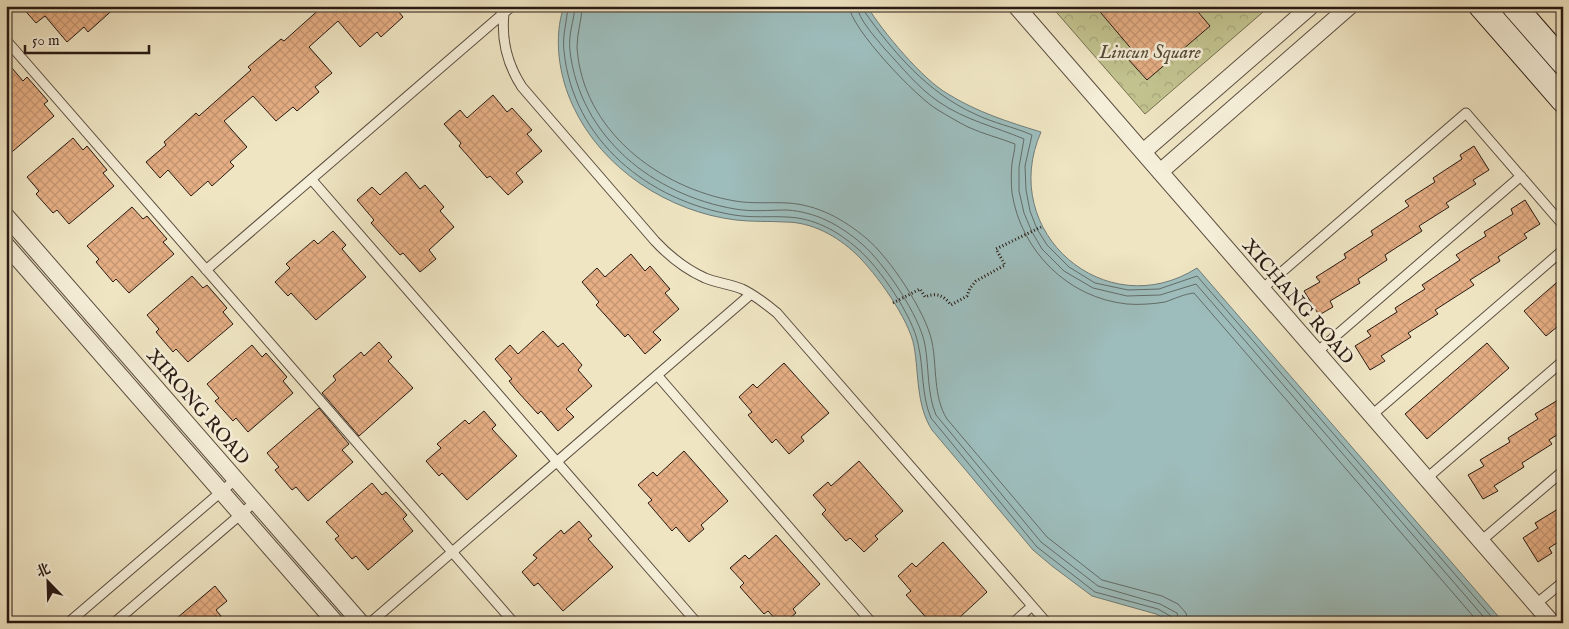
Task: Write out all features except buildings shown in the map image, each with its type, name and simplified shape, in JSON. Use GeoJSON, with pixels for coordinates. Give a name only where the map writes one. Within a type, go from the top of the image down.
{"type":"FeatureCollection","features":[{"type":"Feature","properties":{"kind":"main road"},"geometry":{"type":"LineString","coordinates":[[1481,6],[1563,100]]}},
{"type":"Feature","properties":{"kind":"main road"},"geometry":{"type":"LineString","coordinates":[[1514,6],[1563,62]]}},
{"type":"Feature","properties":{"kind":"street","name":"XICHANG ROAD"},"geometry":{"type":"LineString","coordinates":[[1016,6],[1552,623]]}},
{"type":"Feature","properties":{"kind":"street"},"geometry":{"type":"LineString","coordinates":[[1143,152],[1311,6]]}},
{"type":"Feature","properties":{"kind":"street"},"geometry":{"type":"LineString","coordinates":[[1160,172],[1350,6]]}},
{"type":"Feature","properties":{"kind":"street","name":"XIRONG ROAD"},"geometry":{"type":"LineString","coordinates":[[6,216],[361,623]]}},
{"type":"Feature","properties":{"kind":"street","name":"XIRONG ROAD"},"geometry":{"type":"LineString","coordinates":[[6,245],[336,623]]}},
{"type":"Feature","properties":{"kind":"lane"},"geometry":{"type":"LineString","coordinates":[[206,270],[312,180],[501,10],[512,6]]}},
{"type":"Feature","properties":{"kind":"lane"},"geometry":{"type":"LineString","coordinates":[[501,10],[505,52],[509,65],[522,87],[655,242],[690,271],[718,283],[740,288],[760,299],[777,313],[1047,623]]}},
{"type":"Feature","properties":{"kind":"lane"},"geometry":{"type":"LineString","coordinates":[[6,40],[514,623]]}},
{"type":"Feature","properties":{"kind":"lane"},"geometry":{"type":"LineString","coordinates":[[1262,289],[1466,113],[1563,224]]}},
{"type":"Feature","properties":{"kind":"lane"},"geometry":{"type":"LineString","coordinates":[[1317,352],[1521,176]]}},
{"type":"Feature","properties":{"kind":"lane"},"geometry":{"type":"LineString","coordinates":[[312,180],[697,623]]}},
{"type":"Feature","properties":{"kind":"lane"},"geometry":{"type":"LineString","coordinates":[[1372,415],[1563,250]]}},
{"type":"Feature","properties":{"kind":"lane"},"geometry":{"type":"LineString","coordinates":[[370,623],[751,294]]}},
{"type":"Feature","properties":{"kind":"lane"},"geometry":{"type":"LineString","coordinates":[[1426,478],[1563,361]]}},
{"type":"Feature","properties":{"kind":"lane"},"geometry":{"type":"LineString","coordinates":[[657,375],[872,623]]}},
{"type":"Feature","properties":{"kind":"lane"},"geometry":{"type":"LineString","coordinates":[[1481,541],[1563,471]]}},
{"type":"Feature","properties":{"kind":"lane"},"geometry":{"type":"LineString","coordinates":[[68,623],[236,479]]}},
{"type":"Feature","properties":{"kind":"lane"},"geometry":{"type":"LineString","coordinates":[[114,623],[255,502]]}},
{"type":"Feature","properties":{"kind":"lane"},"geometry":{"type":"LineString","coordinates":[[1536,604],[1563,582]]}},
{"type":"Feature","properties":{"kind":"lane"},"geometry":{"type":"LineString","coordinates":[[1012,623],[1032,606]]}},
{"type":"Feature","properties":{"kind":"path"},"geometry":{"type":"LineString","coordinates":[[893,303],[920,289],[925,297],[938,294],[951,305],[967,296],[970,288],[976,281],[1005,265],[996,249],[1041,227]]}},
{"type":"Feature","properties":{"kind":"green space","name":"Lincun Square"},"geometry":{"type":"Polygon","coordinates":[[[1051,6],[1270,6],[1145,114],[1051,6]]]}},
{"type":"Feature","properties":{"kind":"water"},"geometry":{"type":"Polygon","coordinates":[[[564,6],[867,6],[882,28],[915,67],[938,87],[981,111],[1041,132],[1031,169],[1034,204],[1047,234],[1068,259],[1096,277],[1128,285],[1162,283],[1197,268],[1504,623],[1173,623],[1156,614],[1092,596],[1033,550],[932,430],[923,410],[914,346],[906,323],[882,284],[856,254],[841,241],[824,231],[805,224],[736,220],[686,208],[640,184],[601,149],[586,129],[573,106],[564,82],[558,44],[564,6]]]}}]}
